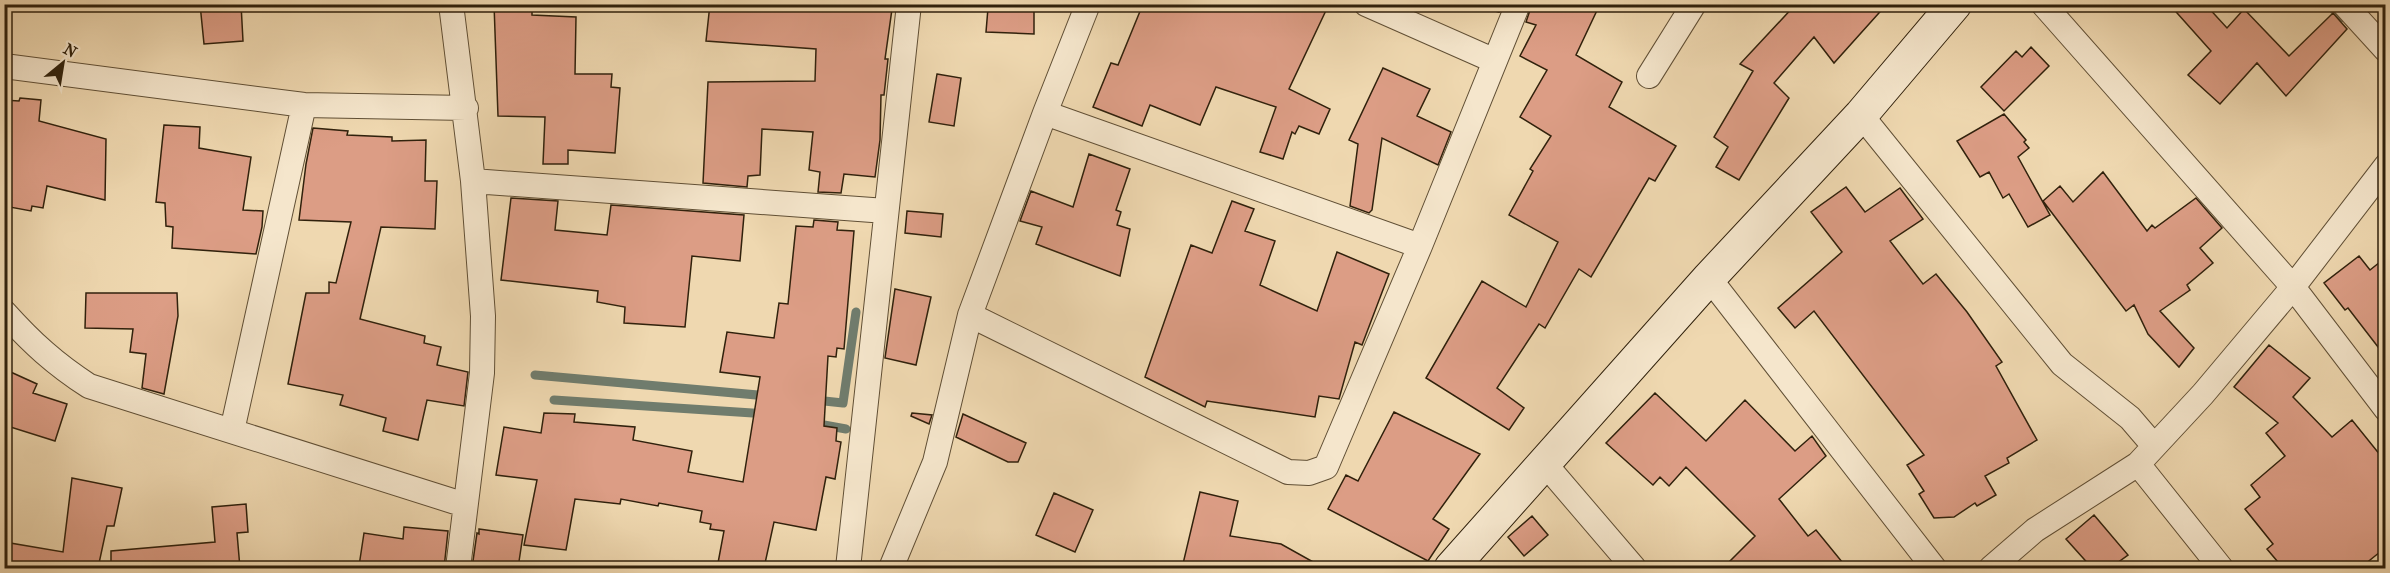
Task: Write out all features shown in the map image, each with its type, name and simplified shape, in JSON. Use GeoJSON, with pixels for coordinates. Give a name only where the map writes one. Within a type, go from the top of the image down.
{"type":"FeatureCollection","features":[{"type":"Feature","properties":{"kind":"main road"},"geometry":{"type":"LineString","coordinates":[[1451,568],[1709,278],[1861,115],[1955,4]]}},
{"type":"Feature","properties":{"kind":"street"},"geometry":{"type":"LineString","coordinates":[[451,4],[466,108],[483,316],[482,374],[458,568]]}},
{"type":"Feature","properties":{"kind":"street"},"geometry":{"type":"LineString","coordinates":[[848,568],[909,4]]}},
{"type":"Feature","properties":{"kind":"street"},"geometry":{"type":"LineString","coordinates":[[891,568],[935,462],[970,315],[1088,4]]}},
{"type":"Feature","properties":{"kind":"street"},"geometry":{"type":"LineString","coordinates":[[1366,4],[1495,61]]}},
{"type":"Feature","properties":{"kind":"street"},"geometry":{"type":"LineString","coordinates":[[970,315],[1288,472],[1309,473],[1326,466],[1420,246],[1518,4]]}},
{"type":"Feature","properties":{"kind":"street"},"geometry":{"type":"LineString","coordinates":[[1649,76],[1694,4]]}},
{"type":"Feature","properties":{"kind":"street"},"geometry":{"type":"LineString","coordinates":[[2043,4],[2293,287],[2385,408]]}},
{"type":"Feature","properties":{"kind":"street"},"geometry":{"type":"LineString","coordinates":[[2344,4],[2385,50]]}},
{"type":"Feature","properties":{"kind":"street"},"geometry":{"type":"LineString","coordinates":[[4,66],[304,105],[466,108]]}},
{"type":"Feature","properties":{"kind":"street"},"geometry":{"type":"LineString","coordinates":[[232,431],[304,105]]}},
{"type":"Feature","properties":{"kind":"street"},"geometry":{"type":"LineString","coordinates":[[1045,113],[1420,246]]}},
{"type":"Feature","properties":{"kind":"street"},"geometry":{"type":"LineString","coordinates":[[1861,115],[2062,364],[2130,418],[2146,455],[2221,568]]}},
{"type":"Feature","properties":{"kind":"street"},"geometry":{"type":"LineString","coordinates":[[1991,568],[2035,531],[2146,455],[2203,394],[2293,287],[2385,166]]}},
{"type":"Feature","properties":{"kind":"street"},"geometry":{"type":"LineString","coordinates":[[473,181],[886,211]]}},
{"type":"Feature","properties":{"kind":"street"},"geometry":{"type":"LineString","coordinates":[[1709,278],[1934,568]]}},
{"type":"Feature","properties":{"kind":"street"},"geometry":{"type":"LineString","coordinates":[[4,312],[55,364],[89,386],[465,505]]}},
{"type":"Feature","properties":{"kind":"street"},"geometry":{"type":"LineString","coordinates":[[1545,464],[1634,568]]}},
{"type":"Feature","properties":{"kind":"building"},"geometry":{"type":"Polygon","coordinates":[[[200,4],[241,4],[243,41],[204,44],[200,4]]]}},
{"type":"Feature","properties":{"kind":"building"},"geometry":{"type":"Polygon","coordinates":[[[494,4],[532,4],[532,15],[576,17],[575,74],[612,74],[611,87],[620,88],[615,153],[568,150],[568,164],[543,164],[545,117],[498,116],[494,4]]]}},
{"type":"Feature","properties":{"kind":"building"},"geometry":{"type":"Polygon","coordinates":[[[710,4],[862,4],[892,9],[885,59],[888,59],[884,95],[881,95],[880,140],[875,177],[844,174],[841,193],[818,192],[820,172],[809,170],[813,132],[762,129],[760,175],[748,176],[747,187],[703,183],[708,82],[815,81],[816,49],[706,41],[710,4]]]}},
{"type":"Feature","properties":{"kind":"building"},"geometry":{"type":"Polygon","coordinates":[[[995,4],[1034,4],[1034,34],[986,32],[988,8],[995,9],[995,4]]]}},
{"type":"Feature","properties":{"kind":"building"},"geometry":{"type":"Polygon","coordinates":[[[1143,4],[1329,4],[1289,89],[1330,109],[1319,134],[1299,126],[1295,134],[1292,132],[1283,159],[1260,152],[1276,107],[1216,87],[1200,125],[1150,105],[1142,126],[1093,107],[1111,63],[1118,65],[1143,4]]]}},
{"type":"Feature","properties":{"kind":"building"},"geometry":{"type":"Polygon","coordinates":[[[1489,4],[1502,4],[1499,12],[1488,9],[1489,4]]]}},
{"type":"Feature","properties":{"kind":"building"},"geometry":{"type":"Polygon","coordinates":[[[1532,4],[1600,4],[1576,55],[1622,82],[1609,107],[1676,146],[1655,181],[1649,178],[1591,277],[1579,269],[1545,328],[1539,324],[1497,388],[1524,408],[1509,430],[1426,378],[1482,281],[1526,307],[1558,242],[1509,215],[1533,171],[1530,169],[1551,136],[1520,117],[1547,70],[1520,56],[1536,25],[1526,22],[1532,4]]]}},
{"type":"Feature","properties":{"kind":"building"},"geometry":{"type":"Polygon","coordinates":[[[1796,4],[1887,4],[1834,63],[1814,37],[1774,83],[1789,98],[1739,180],[1716,167],[1728,147],[1714,137],[1753,71],[1740,64],[1796,4]]]}},
{"type":"Feature","properties":{"kind":"building"},"geometry":{"type":"Polygon","coordinates":[[[2169,4],[2205,4],[2227,28],[2244,9],[2289,56],[2333,13],[2347,29],[2286,96],[2257,63],[2220,104],[2188,75],[2211,51],[2169,4]]]}},
{"type":"Feature","properties":{"kind":"building"},"geometry":{"type":"Polygon","coordinates":[[[2031,47],[2049,66],[2004,111],[1981,87],[2016,51],[2022,57],[2031,47]]]}},
{"type":"Feature","properties":{"kind":"building"},"geometry":{"type":"Polygon","coordinates":[[[1383,68],[1430,89],[1417,116],[1451,132],[1438,165],[1382,138],[1372,210],[1369,213],[1350,206],[1358,144],[1349,140],[1383,68]]]}},
{"type":"Feature","properties":{"kind":"building"},"geometry":{"type":"Polygon","coordinates":[[[937,74],[961,78],[954,126],[929,122],[937,74]]]}},
{"type":"Feature","properties":{"kind":"building"},"geometry":{"type":"Polygon","coordinates":[[[20,98],[41,100],[39,121],[106,139],[105,200],[47,186],[43,208],[32,206],[31,211],[4,206],[4,100],[19,101],[20,98]]]}},
{"type":"Feature","properties":{"kind":"building"},"geometry":{"type":"Polygon","coordinates":[[[2004,114],[2026,140],[2024,142],[2029,148],[2018,157],[2050,215],[2028,227],[2009,194],[2003,198],[1989,172],[1980,177],[1957,141],[2004,114]]]}},
{"type":"Feature","properties":{"kind":"building"},"geometry":{"type":"Polygon","coordinates":[[[164,125],[200,127],[199,148],[251,157],[243,210],[263,211],[256,254],[172,248],[173,227],[166,226],[165,203],[156,202],[164,125]]]}},
{"type":"Feature","properties":{"kind":"building"},"geometry":{"type":"Polygon","coordinates":[[[313,128],[348,131],[347,135],[392,137],[392,141],[426,140],[425,181],[437,181],[435,229],[381,227],[360,319],[425,336],[424,343],[441,347],[437,365],[468,372],[464,406],[427,400],[418,440],[383,431],[386,418],[340,405],[343,395],[288,384],[306,293],[329,293],[329,282],[336,283],[351,222],[299,220],[313,128]]]}},
{"type":"Feature","properties":{"kind":"building"},"geometry":{"type":"Polygon","coordinates":[[[1089,154],[1130,169],[1116,210],[1121,212],[1117,225],[1130,229],[1120,276],[1036,244],[1042,227],[1020,221],[1031,191],[1073,207],[1089,154]]]}},
{"type":"Feature","properties":{"kind":"building"},"geometry":{"type":"Polygon","coordinates":[[[2103,172],[2147,231],[2152,225],[2155,228],[2196,198],[2222,228],[2200,248],[2213,263],[2187,285],[2190,290],[2160,311],[2194,348],[2179,367],[2148,334],[2134,305],[2126,311],[2043,201],[2060,186],[2073,202],[2103,172]]]}},
{"type":"Feature","properties":{"kind":"building"},"geometry":{"type":"Polygon","coordinates":[[[1846,187],[1865,212],[1900,188],[1923,219],[1890,241],[1923,284],[1936,274],[1967,312],[2002,362],[1996,366],[2037,440],[2007,458],[2009,463],[1985,476],[1996,495],[1977,506],[1975,503],[1954,517],[1934,518],[1919,494],[1924,491],[1907,465],[1924,455],[1814,311],[1795,328],[1778,308],[1842,252],[1811,212],[1846,187]]]}},
{"type":"Feature","properties":{"kind":"building"},"geometry":{"type":"Polygon","coordinates":[[[511,198],[558,201],[555,230],[607,235],[611,205],[744,215],[740,261],[692,256],[685,327],[624,323],[625,307],[597,302],[598,291],[501,280],[511,198]]]}},
{"type":"Feature","properties":{"kind":"building"},"geometry":{"type":"Polygon","coordinates":[[[1232,201],[1254,209],[1245,231],[1275,241],[1260,285],[1317,311],[1337,252],[1389,274],[1362,345],[1355,342],[1339,399],[1319,396],[1315,417],[1207,401],[1205,407],[1145,377],[1191,245],[1212,253],[1232,201]]]}},
{"type":"Feature","properties":{"kind":"building"},"geometry":{"type":"Polygon","coordinates":[[[907,211],[943,214],[941,237],[905,233],[907,211]]]}},
{"type":"Feature","properties":{"kind":"building"},"geometry":{"type":"Polygon","coordinates":[[[814,220],[838,222],[837,230],[854,231],[844,349],[837,348],[836,357],[828,356],[824,426],[837,428],[836,441],[841,442],[835,479],[826,477],[816,530],[774,522],[764,568],[747,568],[718,563],[724,531],[710,529],[711,524],[700,522],[702,511],[621,499],[620,504],[575,499],[566,550],[524,545],[537,480],[496,475],[504,427],[541,433],[544,413],[575,414],[574,422],[635,427],[633,440],[692,451],[688,472],[743,482],[760,377],[720,372],[727,332],[774,338],[779,303],[788,304],[796,226],[813,227],[814,220]]]}},
{"type":"Feature","properties":{"kind":"building"},"geometry":{"type":"Polygon","coordinates":[[[2359,256],[2370,270],[2385,258],[2385,356],[2348,308],[2345,310],[2324,283],[2359,256]]]}},
{"type":"Feature","properties":{"kind":"building"},"geometry":{"type":"Polygon","coordinates":[[[895,289],[931,297],[916,365],[885,358],[895,289]]]}},
{"type":"Feature","properties":{"kind":"building"},"geometry":{"type":"Polygon","coordinates":[[[86,293],[177,293],[178,316],[164,394],[142,388],[146,354],[130,352],[133,329],[85,328],[86,293]]]}},
{"type":"Feature","properties":{"kind":"building"},"geometry":{"type":"Polygon","coordinates":[[[2269,345],[2310,378],[2293,397],[2332,437],[2352,420],[2385,461],[2385,548],[2360,568],[2283,568],[2267,549],[2273,544],[2245,509],[2260,497],[2251,485],[2285,456],[2266,433],[2278,423],[2234,387],[2269,345]]]}},
{"type":"Feature","properties":{"kind":"building"},"geometry":{"type":"Polygon","coordinates":[[[4,369],[37,384],[33,393],[67,404],[55,441],[4,425],[4,369]]]}},
{"type":"Feature","properties":{"kind":"building"},"geometry":{"type":"Polygon","coordinates":[[[1655,393],[1706,441],[1745,400],[1795,451],[1812,436],[1826,456],[1779,499],[1808,536],[1816,530],[1847,568],[1723,568],[1755,536],[1686,467],[1669,486],[1660,477],[1653,485],[1606,443],[1655,393]]]}},
{"type":"Feature","properties":{"kind":"building"},"geometry":{"type":"Polygon","coordinates":[[[1394,412],[1480,454],[1433,519],[1449,529],[1428,561],[1328,509],[1346,475],[1358,481],[1394,412]]]}},
{"type":"Feature","properties":{"kind":"building"},"geometry":{"type":"Polygon","coordinates":[[[912,413],[932,415],[929,424],[911,416],[912,413]]]}},
{"type":"Feature","properties":{"kind":"building"},"geometry":{"type":"Polygon","coordinates":[[[963,414],[1026,443],[1018,462],[1008,462],[956,437],[963,414]]]}},
{"type":"Feature","properties":{"kind":"building"},"geometry":{"type":"Polygon","coordinates":[[[72,478],[122,488],[114,526],[107,526],[98,568],[81,566],[81,568],[22,568],[4,565],[4,542],[63,552],[72,478]]]}},
{"type":"Feature","properties":{"kind":"building"},"geometry":{"type":"Polygon","coordinates":[[[1200,492],[1238,501],[1230,536],[1281,544],[1324,568],[1182,568],[1200,492]]]}},
{"type":"Feature","properties":{"kind":"building"},"geometry":{"type":"Polygon","coordinates":[[[1054,493],[1093,510],[1075,552],[1036,535],[1054,493]]]}},
{"type":"Feature","properties":{"kind":"building"},"geometry":{"type":"Polygon","coordinates":[[[246,504],[248,532],[237,533],[240,568],[111,568],[111,551],[215,542],[212,507],[246,504]]]}},
{"type":"Feature","properties":{"kind":"building"},"geometry":{"type":"Polygon","coordinates":[[[2094,515],[2128,555],[2110,568],[2092,568],[2066,539],[2094,515]]]}},
{"type":"Feature","properties":{"kind":"building"},"geometry":{"type":"Polygon","coordinates":[[[1532,516],[1548,535],[1524,556],[1508,537],[1532,516]]]}},
{"type":"Feature","properties":{"kind":"building"},"geometry":{"type":"Polygon","coordinates":[[[404,527],[448,531],[444,568],[359,566],[364,533],[403,539],[404,527]]]}},
{"type":"Feature","properties":{"kind":"building"},"geometry":{"type":"Polygon","coordinates":[[[479,529],[523,535],[518,568],[472,568],[479,529]]]}},
{"type":"Feature","properties":{"kind":"waterway"},"geometry":{"type":"LineString","coordinates":[[2329,4],[2341,18]]}},
{"type":"Feature","properties":{"kind":"waterway"},"geometry":{"type":"LineString","coordinates":[[815,400],[843,403],[856,312]]}},
{"type":"Feature","properties":{"kind":"waterway"},"geometry":{"type":"LineString","coordinates":[[535,375],[768,396]]}},
{"type":"Feature","properties":{"kind":"waterway"},"geometry":{"type":"LineString","coordinates":[[554,400],[767,414]]}},
{"type":"Feature","properties":{"kind":"waterway"},"geometry":{"type":"LineString","coordinates":[[813,423],[846,429]]}}]}
